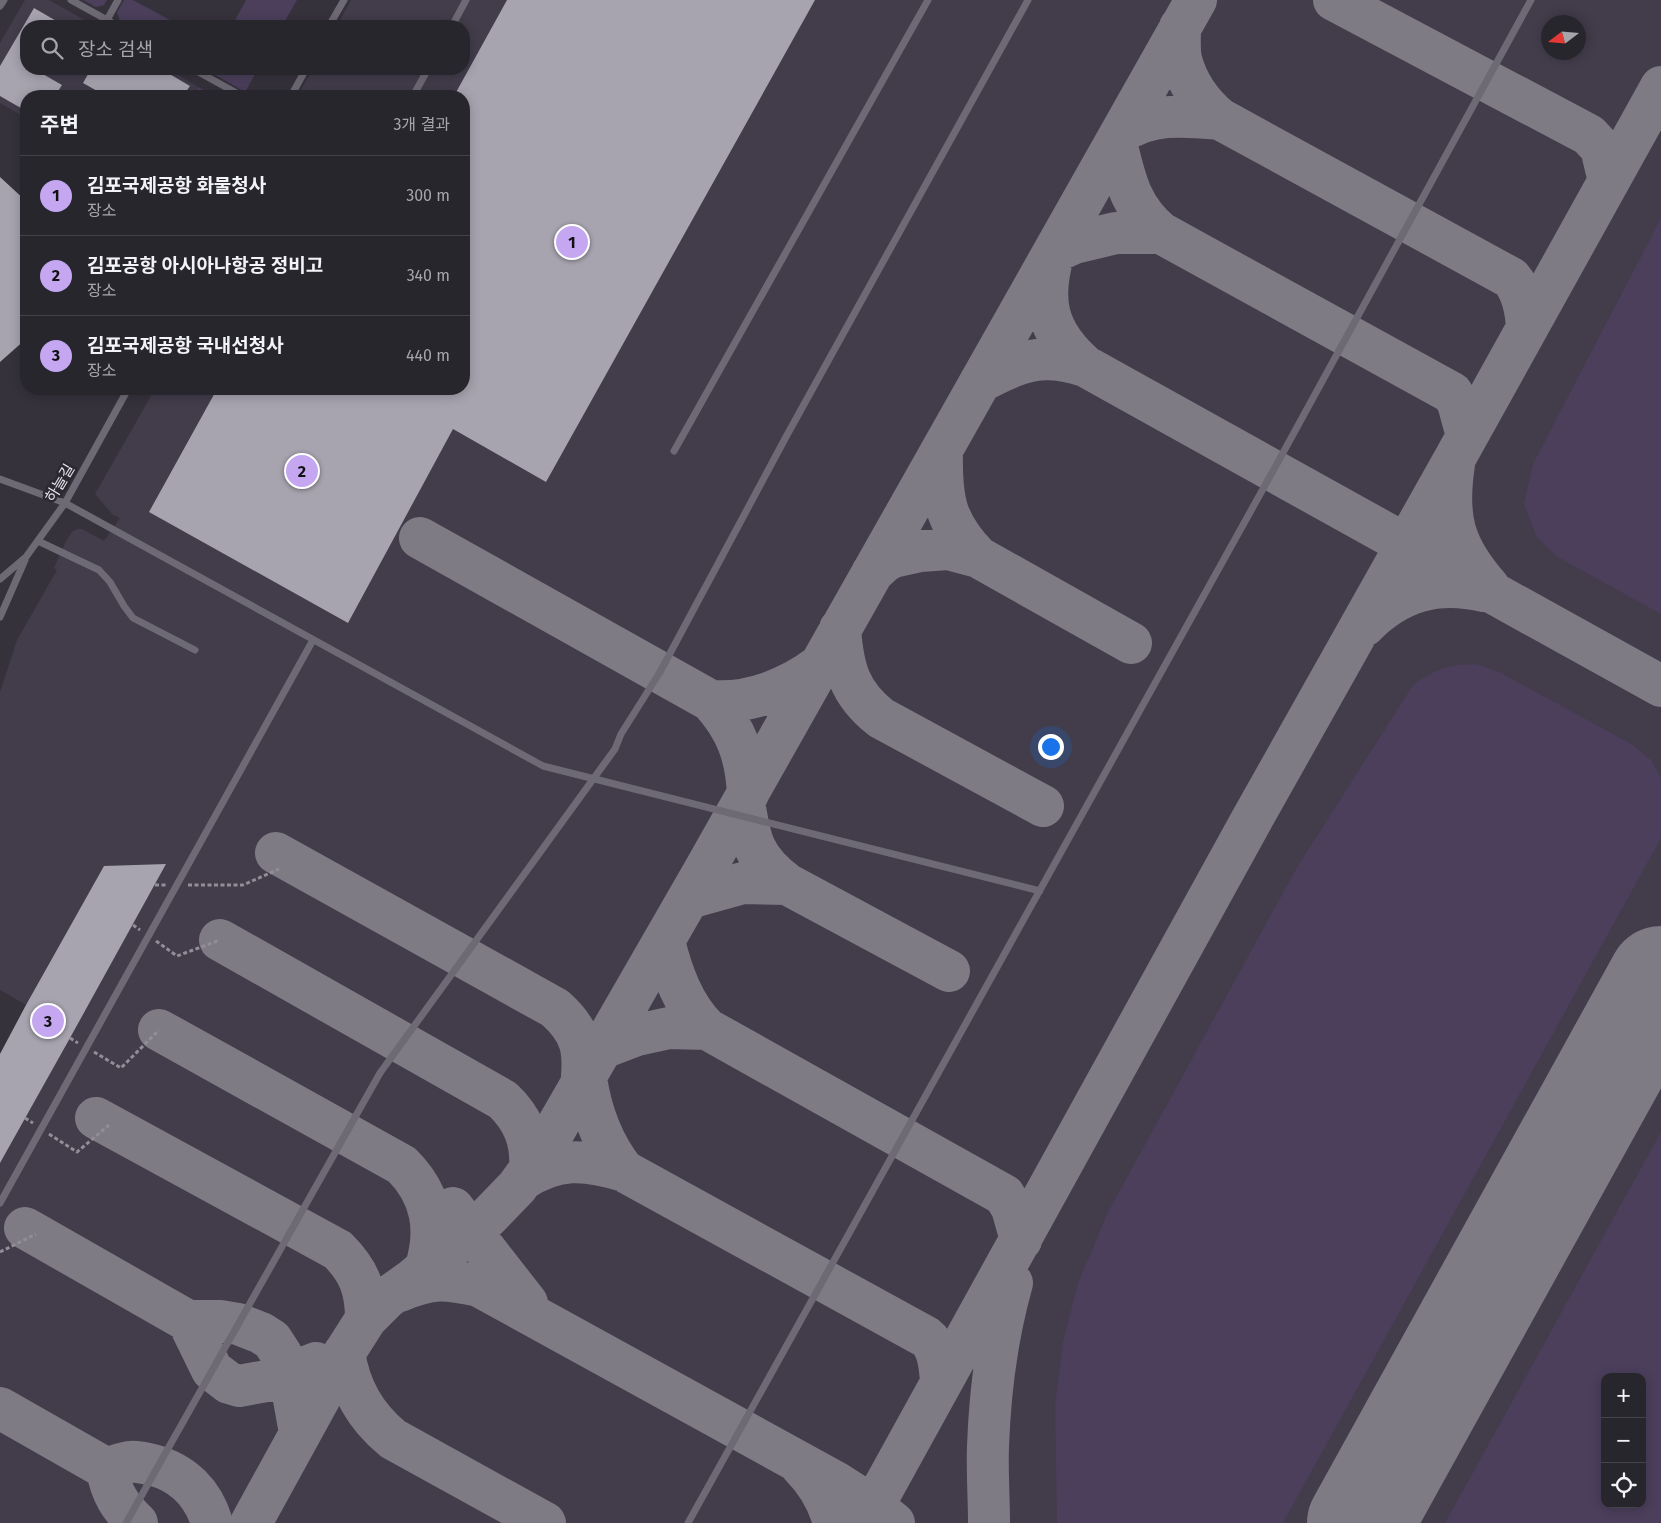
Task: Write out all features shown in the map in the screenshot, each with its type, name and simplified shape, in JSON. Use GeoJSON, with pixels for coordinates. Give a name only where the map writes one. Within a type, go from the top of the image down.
{"type":"FeatureCollection","features":[{"type":"Feature","properties":{"kind":"lane"},"geometry":{"type":"LineString","coordinates":[[0,6],[4,0]]}},
{"type":"Feature","properties":{"kind":"lane"},"geometry":{"type":"LineString","coordinates":[[71,0],[107,20],[118,0]]}},
{"type":"Feature","properties":{"kind":"lane"},"geometry":{"type":"LineString","coordinates":[[332,20],[344,0]]}},
{"type":"Feature","properties":{"kind":"lane"},"geometry":{"type":"LineString","coordinates":[[455,20],[466,0]]}},
{"type":"Feature","properties":{"kind":"lane"},"geometry":{"type":"LineString","coordinates":[[674,452],[928,0]]}},
{"type":"Feature","properties":{"kind":"lane"},"geometry":{"type":"LineString","coordinates":[[126,1523],[380,1073],[615,749],[621,734],[660,672],[787,435],[1028,0]]}},
{"type":"Feature","properties":{"kind":"lane"},"geometry":{"type":"LineString","coordinates":[[688,1523],[1263,489],[1531,0]]}},
{"type":"Feature","properties":{"kind":"lane"},"geometry":{"type":"LineString","coordinates":[[204,75],[231,90]]}},
{"type":"Feature","properties":{"kind":"lane"},"geometry":{"type":"LineString","coordinates":[[294,90],[303,75]]}},
{"type":"Feature","properties":{"kind":"lane"},"geometry":{"type":"LineString","coordinates":[[416,90],[425,75]]}},
{"type":"Feature","properties":{"kind":"lane","name":"하늘길"},"geometry":{"type":"LineString","coordinates":[[0,579],[26,556],[65,503],[125,395]]}},
{"type":"Feature","properties":{"kind":"lane"},"geometry":{"type":"LineString","coordinates":[[0,479],[65,503],[539,764],[1040,891]]}},
{"type":"Feature","properties":{"kind":"lane"},"geometry":{"type":"LineString","coordinates":[[38,541],[99,570],[110,582],[133,618],[196,650]]}},
{"type":"Feature","properties":{"kind":"lane"},"geometry":{"type":"LineString","coordinates":[[0,617],[26,556]]}},
{"type":"Feature","properties":{"kind":"lane"},"geometry":{"type":"LineString","coordinates":[[0,1203],[313,640]]}},
{"type":"Feature","properties":{"kind":"path"},"geometry":{"type":"LineString","coordinates":[[184,885],[243,884],[279,869]]}},
{"type":"Feature","properties":{"kind":"path"},"geometry":{"type":"LineString","coordinates":[[154,885],[174,885]]}},
{"type":"Feature","properties":{"kind":"path"},"geometry":{"type":"LineString","coordinates":[[132,925],[148,935]]}},
{"type":"Feature","properties":{"kind":"path"},"geometry":{"type":"LineString","coordinates":[[155,940],[177,956],[220,940]]}},
{"type":"Feature","properties":{"kind":"path"},"geometry":{"type":"LineString","coordinates":[[87,1048],[121,1068],[159,1030]]}},
{"type":"Feature","properties":{"kind":"path"},"geometry":{"type":"LineString","coordinates":[[70,1038],[78,1043]]}},
{"type":"Feature","properties":{"kind":"path"},"geometry":{"type":"LineString","coordinates":[[25,1118],[40,1128]]}},
{"type":"Feature","properties":{"kind":"path"},"geometry":{"type":"LineString","coordinates":[[47,1133],[77,1152],[109,1125]]}},
{"type":"Feature","properties":{"kind":"path"},"geometry":{"type":"LineString","coordinates":[[0,1252],[36,1234]]}},
{"type":"Feature","properties":{"kind":"shaded area"},"geometry":{"type":"Polygon","coordinates":[[[25,0],[49,0],[84,20],[20,20],[20,75],[178,75],[198,87],[196,90],[20,90],[20,115],[0,103],[0,43],[25,0]]]}},
{"type":"Feature","properties":{"kind":"shaded area"},"geometry":{"type":"Polygon","coordinates":[[[83,0],[107,0],[104,5],[96,7],[83,0]]]}},
{"type":"Feature","properties":{"kind":"shaded area"},"geometry":{"type":"Polygon","coordinates":[[[124,0],[133,0],[170,20],[120,20],[117,12],[124,0]]]}},
{"type":"Feature","properties":{"kind":"shaded area"},"geometry":{"type":"Polygon","coordinates":[[[246,0],[297,0],[285,20],[235,20],[246,0]]]}},
{"type":"Feature","properties":{"kind":"shaded area"},"geometry":{"type":"Polygon","coordinates":[[[351,0],[1661,0],[1661,1523],[0,1523],[0,1054],[26,1005],[0,990],[0,692],[17,640],[57,570],[54,568],[72,532],[82,529],[104,541],[120,518],[112,514],[95,494],[152,395],[470,395],[470,90],[301,90],[309,75],[470,75],[470,20],[340,20],[351,0]]]}},
{"type":"Feature","properties":{"kind":"shaded area"},"geometry":{"type":"Polygon","coordinates":[[[215,75],[255,75],[246,90],[242,90],[215,75]]]}},
{"type":"Feature","properties":{"kind":"shaded area"},"geometry":{"type":"Polygon","coordinates":[[[1661,218],[1661,614],[1556,556],[1536,536],[1524,504],[1533,464],[1661,218]]]}},
{"type":"Feature","properties":{"kind":"shaded area"},"geometry":{"type":"Polygon","coordinates":[[[1476,664],[1499,672],[1633,745],[1651,760],[1661,778],[1661,838],[1283,1523],[1057,1523],[1055,1404],[1063,1342],[1078,1283],[1108,1212],[1296,869],[1413,685],[1443,668],[1476,664]]]}},
{"type":"Feature","properties":{"kind":"shaded area"},"geometry":{"type":"Polygon","coordinates":[[[1661,1132],[1661,1523],[1445,1523],[1661,1132]]]}},
{"type":"Feature","properties":{"kind":"building"},"geometry":{"type":"Polygon","coordinates":[[[507,0],[815,0],[546,482],[453,429],[348,623],[149,512],[214,395],[470,395],[470,90],[457,90],[466,75],[470,75],[470,67],[507,0]]]}},
{"type":"Feature","properties":{"kind":"building"},"geometry":{"type":"Polygon","coordinates":[[[34,8],[55,20],[27,20],[34,8]]]}},
{"type":"Feature","properties":{"kind":"building"},"geometry":{"type":"Polygon","coordinates":[[[20,32],[20,75],[44,75],[62,85],[59,90],[20,90],[20,108],[0,96],[0,66],[20,32]]]}},
{"type":"Feature","properties":{"kind":"building"},"geometry":{"type":"Polygon","coordinates":[[[88,75],[171,75],[190,86],[187,90],[95,90],[83,83],[88,75]]]}},
{"type":"Feature","properties":{"kind":"building"},"geometry":{"type":"Polygon","coordinates":[[[0,177],[20,195],[20,344],[0,362],[0,177]]]}},
{"type":"Feature","properties":{"kind":"building"},"geometry":{"type":"Polygon","coordinates":[[[166,864],[0,1163],[0,1054],[26,1005],[104,866],[166,864]]]}},
{"type":"Feature","properties":{"kind":"taxiway"},"geometry":{"type":"LineString","coordinates":[[251,1523],[345,1352],[366,1319],[388,1297],[412,1280],[488,1217],[517,1187],[541,1154],[704,871],[1196,0]]}},
{"type":"Feature","properties":{"kind":"taxiway"},"geometry":{"type":"LineString","coordinates":[[1334,0],[1589,135],[1601,148],[1609,181]]}},
{"type":"Feature","properties":{"kind":"taxiway"},"geometry":{"type":"LineString","coordinates":[[1180,27],[1180,55],[1187,76],[1201,100],[1220,119],[1511,278],[1523,302],[1527,328]]}},
{"type":"Feature","properties":{"kind":"taxiway"},"geometry":{"type":"LineString","coordinates":[[864,1523],[1251,821],[1661,87]]}},
{"type":"Feature","properties":{"kind":"taxiway"},"geometry":{"type":"LineString","coordinates":[[1121,133],[1132,126],[1169,117],[1220,119]]}},
{"type":"Feature","properties":{"kind":"taxiway"},"geometry":{"type":"LineString","coordinates":[[1116,142],[1130,192],[1142,213],[1161,233],[1452,393],[1458,403],[1467,436]]}},
{"type":"Feature","properties":{"kind":"taxiway"},"geometry":{"type":"LineString","coordinates":[[1161,233],[1116,233],[1074,243],[1054,252],[1047,285],[1047,300],[1050,314],[1054,328],[1062,341],[1085,366],[1661,686]]}},
{"type":"Feature","properties":{"kind":"taxiway"},"geometry":{"type":"LineString","coordinates":[[980,382],[1019,364],[1043,359],[1085,366]]}},
{"type":"Feature","properties":{"kind":"taxiway"},"geometry":{"type":"LineString","coordinates":[[942,450],[942,482],[951,520],[978,557],[1131,643]]}},
{"type":"Feature","properties":{"kind":"taxiway"},"geometry":{"type":"LineString","coordinates":[[1454,464],[1451,500],[1455,530],[1467,558],[1489,587]]}},
{"type":"Feature","properties":{"kind":"taxiway"},"geometry":{"type":"LineString","coordinates":[[420,538],[711,701],[734,733],[745,768],[748,794]]}},
{"type":"Feature","properties":{"kind":"taxiway"},"geometry":{"type":"LineString","coordinates":[[872,573],[893,557],[920,551],[948,549],[978,557]]}},
{"type":"Feature","properties":{"kind":"taxiway"},"geometry":{"type":"LineString","coordinates":[[1364,626],[1390,604],[1419,591],[1450,587],[1484,591]]}},
{"type":"Feature","properties":{"kind":"taxiway"},"geometry":{"type":"LineString","coordinates":[[840,629],[843,656],[850,679],[870,709],[881,718],[1043,806]]}},
{"type":"Feature","properties":{"kind":"taxiway"},"geometry":{"type":"LineString","coordinates":[[711,701],[740,700],[769,693],[796,681],[820,665]]}},
{"type":"Feature","properties":{"kind":"taxiway"},"geometry":{"type":"LineString","coordinates":[[744,801],[748,827],[755,848],[760,857],[776,875],[787,884],[949,971]]}},
{"type":"Feature","properties":{"kind":"taxiway"},"geometry":{"type":"LineString","coordinates":[[276,853],[555,1008],[577,1034],[580,1043],[583,1063],[581,1087]]}},
{"type":"Feature","properties":{"kind":"taxiway"},"geometry":{"type":"LineString","coordinates":[[689,898],[743,883],[787,884]]}},
{"type":"Feature","properties":{"kind":"taxiway"},"geometry":{"type":"LineString","coordinates":[[220,940],[503,1100],[516,1115],[525,1131],[528,1140],[530,1169]]}},
{"type":"Feature","properties":{"kind":"taxiway"},"geometry":{"type":"LineString","coordinates":[[664,941],[671,965],[685,999],[691,1010],[707,1029],[1004,1195],[1012,1208],[1021,1240]]}},
{"type":"Feature","properties":{"kind":"taxiway"},"geometry":{"type":"LineString","coordinates":[[603,1048],[637,1035],[669,1028],[707,1029]]}},
{"type":"Feature","properties":{"kind":"taxiway"},"geometry":{"type":"LineString","coordinates":[[159,1030],[402,1165],[420,1188],[430,1214],[431,1241],[425,1270]]}},
{"type":"Feature","properties":{"kind":"taxiway"},"geometry":{"type":"LineString","coordinates":[[586,1078],[594,1115],[609,1149],[624,1171],[926,1337],[934,1346],[941,1382]]}},
{"type":"Feature","properties":{"kind":"taxiway"},"geometry":{"type":"LineString","coordinates":[[96,1118],[338,1250],[351,1265],[360,1281],[365,1299],[366,1319]]}},
{"type":"Feature","properties":{"kind":"taxiway"},"geometry":{"type":"LineString","coordinates":[[522,1180],[547,1167],[572,1162],[597,1164],[624,1171]]}},
{"type":"Feature","properties":{"kind":"taxiway"},"geometry":{"type":"LineString","coordinates":[[453,1208],[527,1303]]}},
{"type":"Feature","properties":{"kind":"taxiway"},"geometry":{"type":"LineString","coordinates":[[25,1228],[188,1321],[220,1321],[238,1324],[261,1333],[272,1340],[281,1354],[290,1377],[300,1433]]}},
{"type":"Feature","properties":{"kind":"taxiway"},"geometry":{"type":"LineString","coordinates":[[400,1291],[431,1281],[448,1281],[479,1286],[837,1483],[873,1506],[894,1523]]}},
{"type":"Feature","properties":{"kind":"taxiway"},"geometry":{"type":"LineString","coordinates":[[989,1523],[988,1456],[990,1405],[998,1343],[1012,1283]]}},
{"type":"Feature","properties":{"kind":"taxiway"},"geometry":{"type":"LineString","coordinates":[[188,1321],[212,1370],[229,1383],[239,1386],[272,1380],[316,1363]]}},
{"type":"Feature","properties":{"kind":"taxiway"},"geometry":{"type":"LineString","coordinates":[[344,1353],[350,1378],[360,1401],[374,1421],[393,1439],[545,1523]]}},
{"type":"Feature","properties":{"kind":"taxiway"},"geometry":{"type":"LineString","coordinates":[[0,1408],[107,1469],[124,1463],[135,1462],[153,1465],[174,1473],[197,1494],[203,1502],[212,1523]]}},
{"type":"Feature","properties":{"kind":"taxiway"},"geometry":{"type":"LineString","coordinates":[[801,1466],[821,1492],[829,1507],[834,1523]]}},
{"type":"Feature","properties":{"kind":"taxiway"},"geometry":{"type":"LineString","coordinates":[[107,1469],[117,1499],[137,1523]]}},
{"type":"Feature","properties":{"kind":"runway"},"geometry":{"type":"LineString","coordinates":[[1360,1523],[1661,979]]}},
{"type":"Feature","properties":{"kind":"place","name":"김포국제공항 화물청사"},"geometry":{"type":"Point","coordinates":[572,242]}},
{"type":"Feature","properties":{"kind":"place","name":"김포공항 아시아나항공 정비고"},"geometry":{"type":"Point","coordinates":[302,471]}},
{"type":"Feature","properties":{"kind":"place","name":"김포국제공항 국내선청사"},"geometry":{"type":"Point","coordinates":[48,1021]}}]}
